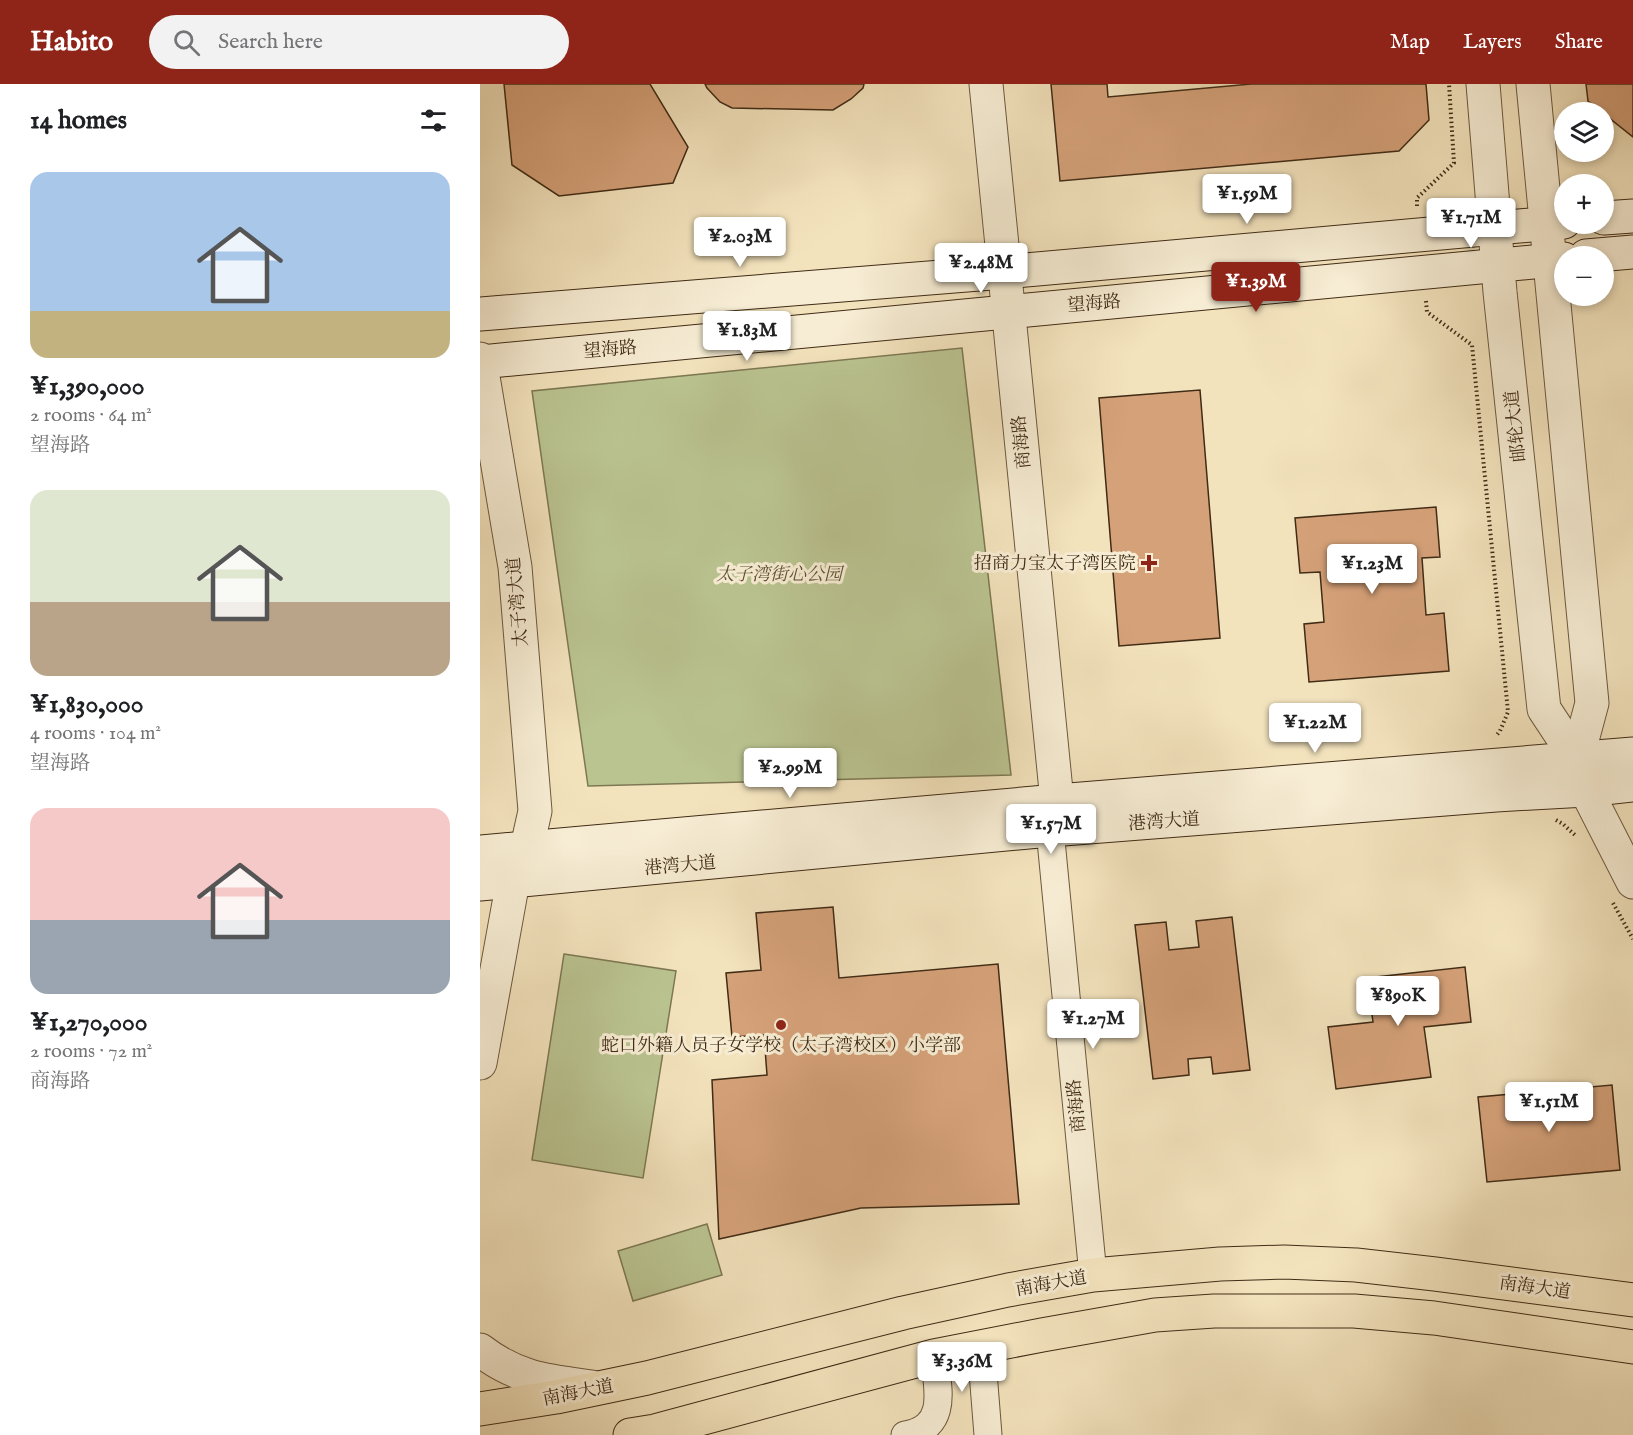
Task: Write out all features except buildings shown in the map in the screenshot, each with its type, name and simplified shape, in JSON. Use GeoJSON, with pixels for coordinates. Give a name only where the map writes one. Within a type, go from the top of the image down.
{"type":"FeatureCollection","features":[{"type":"Feature","properties":{"kind":"main road","name":"商海路"},"geometry":{"type":"LineString","coordinates":[[986,84],[1054,815]]}},
{"type":"Feature","properties":{"kind":"main road","name":"邮轮大道"},"geometry":{"type":"LineString","coordinates":[[1483,84],[1498,265],[1544,709],[1577,759],[1620,888]]}},
{"type":"Feature","properties":{"kind":"main road"},"geometry":{"type":"LineString","coordinates":[[1533,84],[1554,217]]}},
{"type":"Feature","properties":{"kind":"main road"},"geometry":{"type":"LineString","coordinates":[[1614,217],[1633,216]]}},
{"type":"Feature","properties":{"kind":"main road"},"geometry":{"type":"LineString","coordinates":[[480,314],[1004,272],[1554,223]]}},
{"type":"Feature","properties":{"kind":"main road"},"geometry":{"type":"LineString","coordinates":[[1614,254],[1633,252]]}},
{"type":"Feature","properties":{"kind":"main road","name":"望海路"},"geometry":{"type":"LineString","coordinates":[[480,361],[1554,259]]}},
{"type":"Feature","properties":{"kind":"main road"},"geometry":{"type":"LineString","coordinates":[[1561,306],[1592,702],[1577,759]]}},
{"type":"Feature","properties":{"kind":"main road","name":"太子湾大道"},"geometry":{"type":"LineString","coordinates":[[480,361],[515,567],[535,810],[527,847],[513,881],[480,1063]]}},
{"type":"Feature","properties":{"kind":"main road","name":"港湾大道"},"geometry":{"type":"LineString","coordinates":[[480,883],[513,881],[1054,815],[1633,754]]}},
{"type":"Feature","properties":{"kind":"main road","name":"港湾大道"},"geometry":{"type":"LineString","coordinates":[[480,852],[527,847],[1054,815],[1496,795],[1633,785]]}},
{"type":"Feature","properties":{"kind":"main road"},"geometry":{"type":"LineString","coordinates":[[480,883],[527,847]]}},
{"type":"Feature","properties":{"kind":"main road","name":"南海大道"},"geometry":{"type":"LineString","coordinates":[[480,1409],[647,1378],[903,1313],[1008,1290],[1093,1275],[1220,1264],[1284,1262],[1356,1265],[1631,1300]]}},
{"type":"Feature","properties":{"kind":"main road"},"geometry":{"type":"LineString","coordinates":[[630,1435],[655,1431],[934,1356],[1155,1315],[1261,1310],[1354,1311],[1434,1318],[1629,1346],[1631,1300]]}},
{"type":"Feature","properties":{"kind":"main road"},"geometry":{"type":"LineString","coordinates":[[480,1350],[517,1372],[543,1381],[600,1388]]}},
{"type":"Feature","properties":{"kind":"street","name":"商海路"},"geometry":{"type":"LineString","coordinates":[[1054,815],[1093,1275]]}},
{"type":"Feature","properties":{"kind":"street"},"geometry":{"type":"LineString","coordinates":[[981,1347],[987,1435]]}},
{"type":"Feature","properties":{"kind":"street"},"geometry":{"type":"LineString","coordinates":[[905,1435],[913,1434],[924,1428],[932,1422],[936,1413],[939,1402],[934,1356]]}},
{"type":"Feature","properties":{"kind":"path"},"geometry":{"type":"LineString","coordinates":[[1417,198],[1454,163],[1449,84]]}},
{"type":"Feature","properties":{"kind":"path"},"geometry":{"type":"LineString","coordinates":[[1427,312],[1472,345],[1508,712],[1494,740]]}},
{"type":"Feature","properties":{"kind":"path"},"geometry":{"type":"LineString","coordinates":[[1554,819],[1579,839]]}},
{"type":"Feature","properties":{"kind":"path"},"geometry":{"type":"LineString","coordinates":[[1620,888],[1633,939]]}},
{"type":"Feature","properties":{"kind":"green space","name":"太子湾街心公园"},"geometry":{"type":"Polygon","coordinates":[[[962,348],[1011,775],[588,786],[532,391],[962,348]]]}},
{"type":"Feature","properties":{"kind":"green space"},"geometry":{"type":"Polygon","coordinates":[[[564,954],[676,971],[643,1178],[532,1160],[564,954]]]}},
{"type":"Feature","properties":{"kind":"green space"},"geometry":{"type":"Polygon","coordinates":[[[707,1224],[722,1275],[633,1301],[618,1251],[707,1224]]]}},
{"type":"Feature","properties":{"kind":"place","name":"招商力宝太子湾医院"},"geometry":{"type":"Point","coordinates":[1149,563]}},
{"type":"Feature","properties":{"kind":"place","name":"蛇口外籍人员子女学校（太子湾校区）小学部"},"geometry":{"type":"Point","coordinates":[781,1025]}}]}
